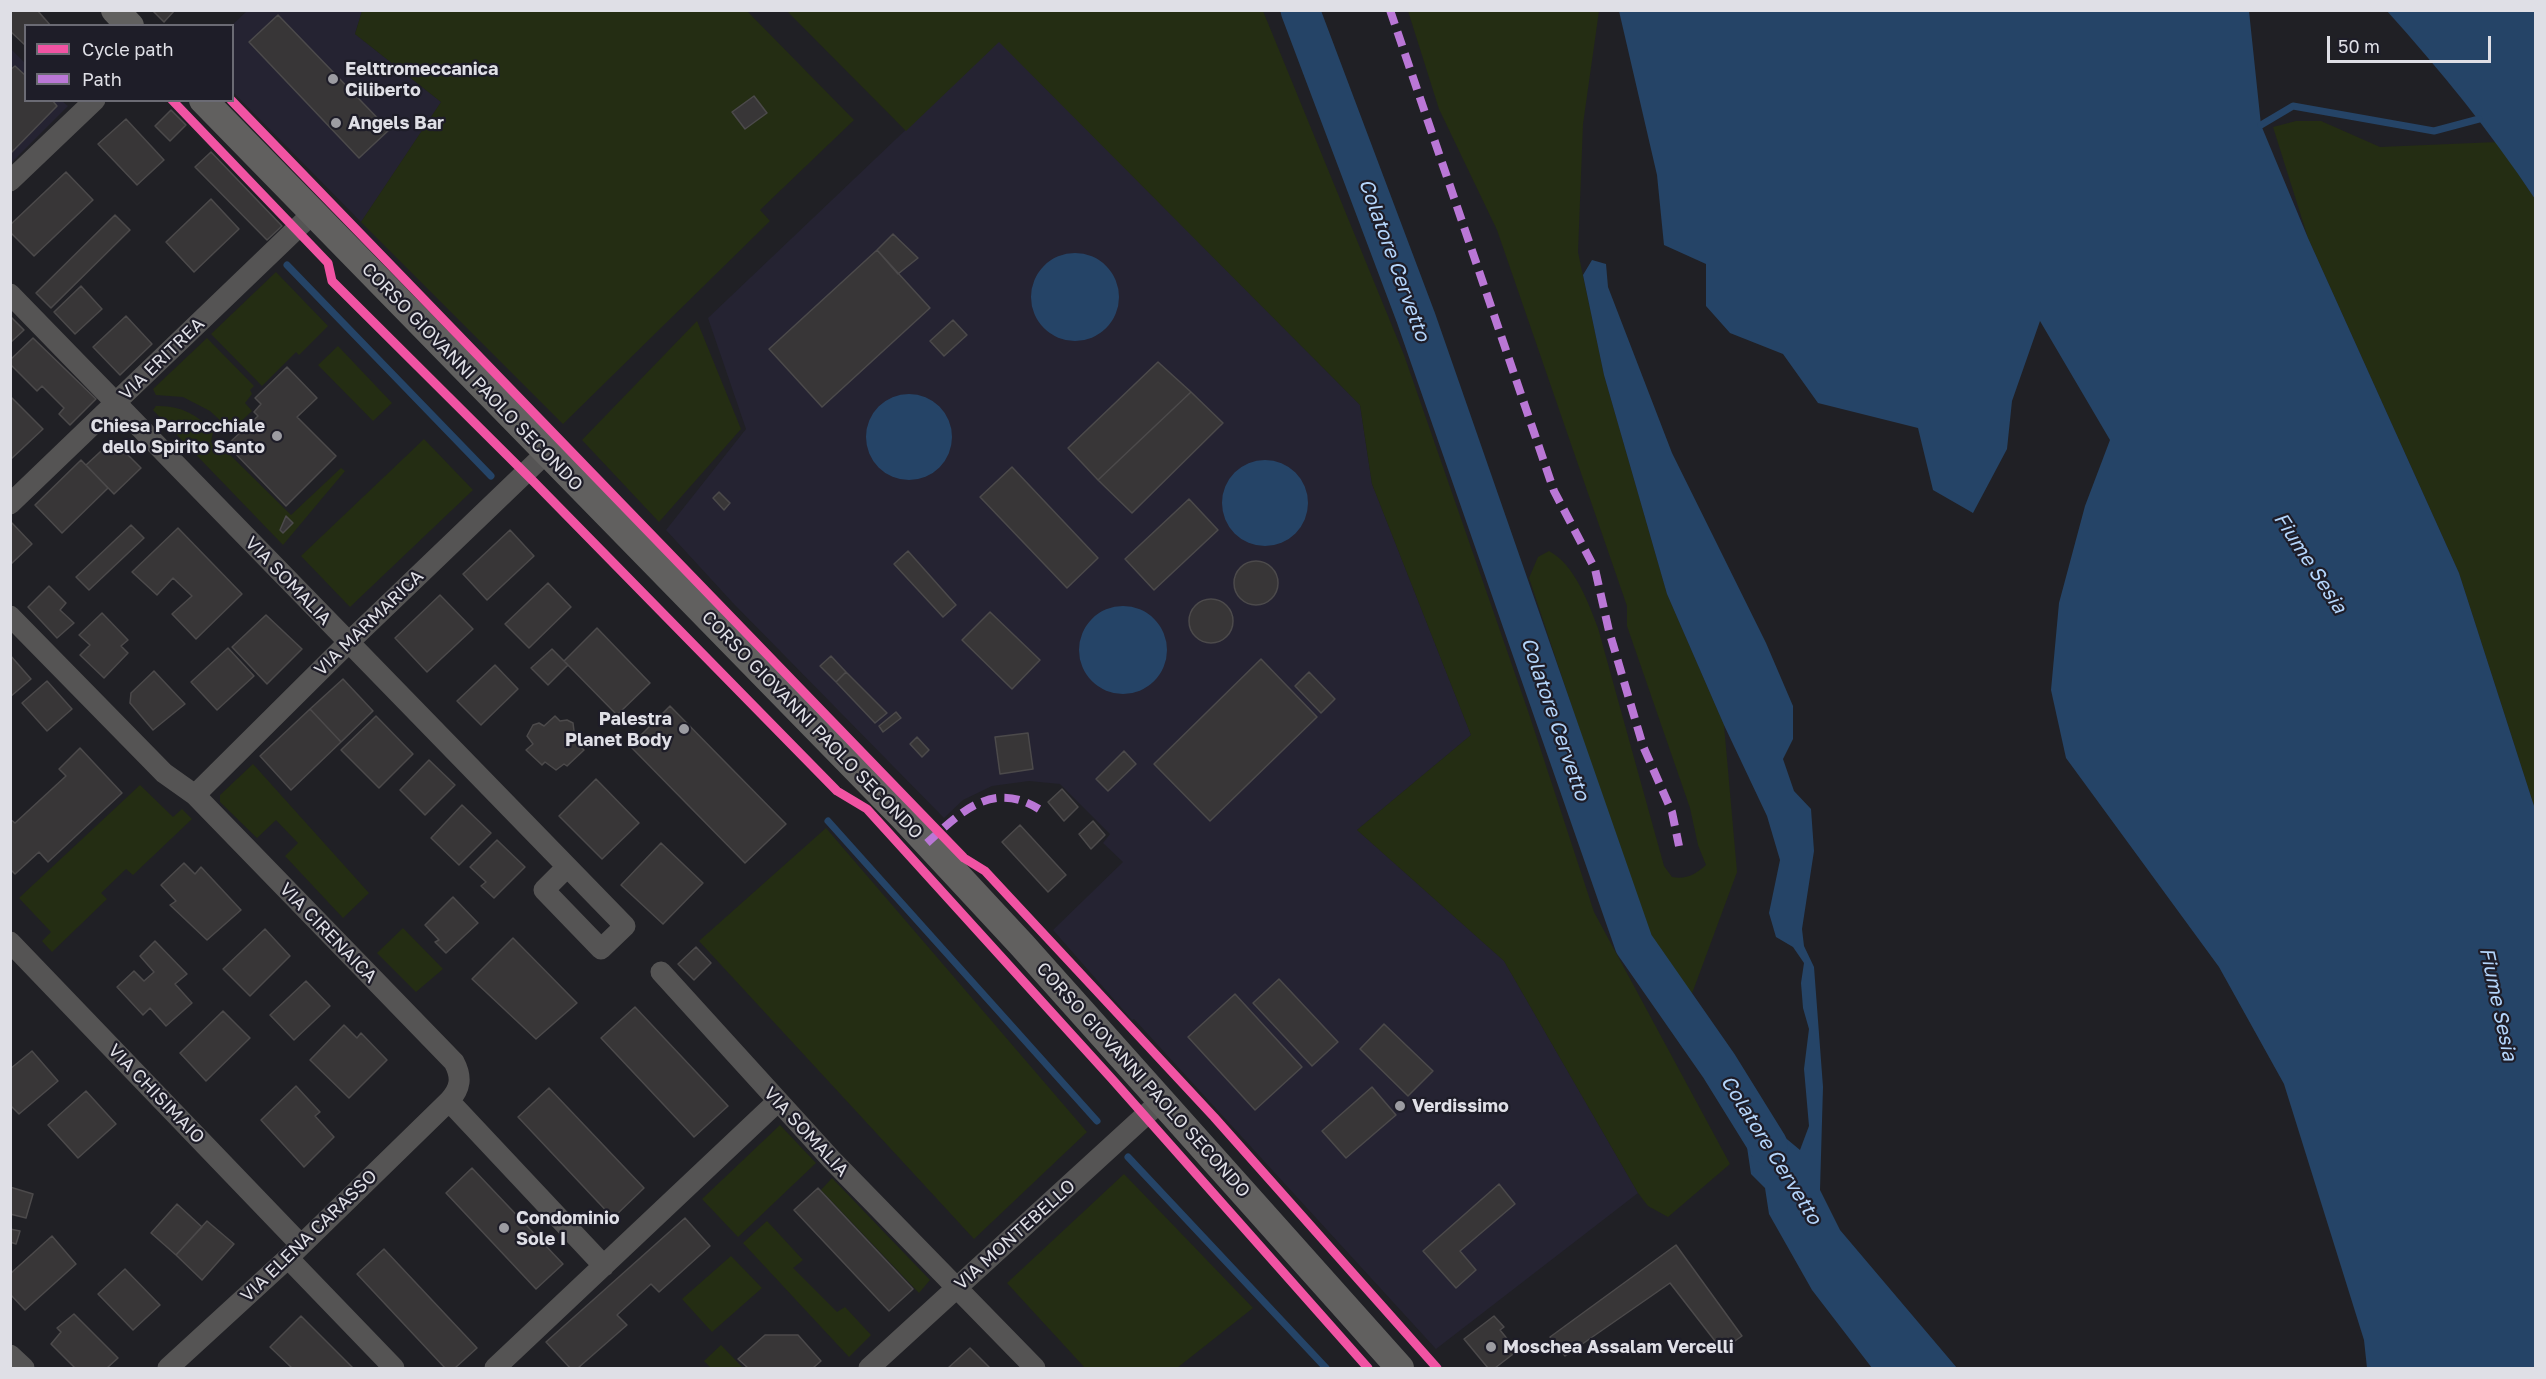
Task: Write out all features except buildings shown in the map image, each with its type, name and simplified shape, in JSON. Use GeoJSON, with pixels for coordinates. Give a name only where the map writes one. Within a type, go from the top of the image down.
{"type":"FeatureCollection","features":[{"type":"Feature","properties":{"kind":"main road"},"geometry":{"type":"LineString","coordinates":[[115,10],[128,24]]}},
{"type":"Feature","properties":{"kind":"main road","name":"CORSO GIOVANNI PAOLO SECONDO"},"geometry":{"type":"LineString","coordinates":[[205,102],[904,818],[1023,945],[1400,1368]]}},
{"type":"Feature","properties":{"kind":"street"},"geometry":{"type":"LineString","coordinates":[[10,182],[92,102]]}},
{"type":"Feature","properties":{"kind":"street","name":"VIA ERITREA"},"geometry":{"type":"LineString","coordinates":[[10,504],[313,213]]}},
{"type":"Feature","properties":{"kind":"street","name":"VIA SOMALIA"},"geometry":{"type":"LineString","coordinates":[[10,294],[625,926],[601,949],[544,890],[567,867]]}},
{"type":"Feature","properties":{"kind":"street","name":"VIA MARMARICA"},"geometry":{"type":"LineString","coordinates":[[195,795],[348,643],[546,453]]}},
{"type":"Feature","properties":{"kind":"street","name":"VIA CIRENAICA"},"geometry":{"type":"LineString","coordinates":[[10,615],[164,773],[195,795],[454,1062],[459,1072],[460,1084],[449,1101]]}},
{"type":"Feature","properties":{"kind":"street","name":"VIA CHISIMAIO"},"geometry":{"type":"LineString","coordinates":[[10,942],[294,1252],[394,1368]]}},
{"type":"Feature","properties":{"kind":"street","name":"VIA SOMALIA"},"geometry":{"type":"LineString","coordinates":[[661,972],[777,1102],[1035,1368]]}},
{"type":"Feature","properties":{"kind":"street"},"geometry":{"type":"LineString","coordinates":[[449,1101],[604,1266]]}},
{"type":"Feature","properties":{"kind":"street","name":"VIA ELENA CARASSO"},"geometry":{"type":"LineString","coordinates":[[168,1368],[294,1252],[449,1101]]}},
{"type":"Feature","properties":{"kind":"street","name":"VIA MONTEBELLO"},"geometry":{"type":"LineString","coordinates":[[870,1368],[1161,1101]]}},
{"type":"Feature","properties":{"kind":"street"},"geometry":{"type":"LineString","coordinates":[[507,1364],[604,1266],[777,1102]]}},
{"type":"Feature","properties":{"kind":"street"},"geometry":{"type":"LineString","coordinates":[[10,1355],[24,1368]]}},
{"type":"Feature","properties":{"kind":"shaded area"},"geometry":{"type":"Polygon","coordinates":[[[247,11],[362,11],[355,34],[441,102],[361,222],[234,93],[233,24],[247,11]]]}},
{"type":"Feature","properties":{"kind":"shaded area"},"geometry":{"type":"Polygon","coordinates":[[[999,41],[1360,405],[1372,484],[1471,735],[1357,830],[1504,961],[1638,1193],[1436,1349],[1134,1019],[1132,1020],[1053,930],[1123,862],[1103,843],[1110,834],[1060,784],[1029,781],[992,786],[963,800],[944,818],[733,603],[666,530],[746,429],[708,318],[999,41]]]}},
{"type":"Feature","properties":{"kind":"shaded area"},"geometry":{"type":"Polygon","coordinates":[[[10,48],[24,62],[24,102],[63,102],[68,106],[11,163],[10,48]]]}},
{"type":"Feature","properties":{"kind":"green space"},"geometry":{"type":"Polygon","coordinates":[[[362,11],[747,11],[854,120],[760,210],[770,221],[563,424],[361,222],[441,102],[355,34],[362,11]]]}},
{"type":"Feature","properties":{"kind":"green space"},"geometry":{"type":"Polygon","coordinates":[[[787,11],[1263,11],[1404,355],[1528,711],[1594,912],[1730,1164],[1668,1217],[1648,1206],[1638,1193],[1504,961],[1357,830],[1471,735],[1372,484],[1360,405],[999,42],[906,131],[787,11]]]}},
{"type":"Feature","properties":{"kind":"green space"},"geometry":{"type":"Polygon","coordinates":[[[1408,11],[1599,11],[1583,124],[1578,252],[1604,375],[1667,594],[1724,725],[1737,872],[1690,999],[1644,924],[1529,578],[1538,557],[1549,551],[1558,557],[1580,585],[1590,607],[1598,628],[1664,866],[1672,877],[1690,876],[1706,865],[1698,845],[1690,808],[1627,626],[1627,606],[1497,230],[1439,109],[1408,11]]]}},
{"type":"Feature","properties":{"kind":"green space"},"geometry":{"type":"Polygon","coordinates":[[[2296,121],[2321,121],[2380,147],[2497,142],[2535,199],[2535,809],[2459,573],[2308,238],[2273,127],[2296,121]]]}},
{"type":"Feature","properties":{"kind":"green space"},"geometry":{"type":"Polygon","coordinates":[[[276,272],[328,326],[299,355],[296,352],[262,386],[211,334],[276,272]]]}},
{"type":"Feature","properties":{"kind":"green space"},"geometry":{"type":"Polygon","coordinates":[[[697,321],[741,429],[659,522],[582,440],[697,321]]]}},
{"type":"Feature","properties":{"kind":"green space"},"geometry":{"type":"Polygon","coordinates":[[[207,338],[254,386],[250,390],[252,394],[245,403],[252,411],[236,426],[223,423],[210,411],[183,397],[156,395],[153,389],[207,338]]]}},
{"type":"Feature","properties":{"kind":"green space"},"geometry":{"type":"Polygon","coordinates":[[[338,346],[392,403],[373,421],[318,365],[338,346]]]}},
{"type":"Feature","properties":{"kind":"green space"},"geometry":{"type":"Polygon","coordinates":[[[156,406],[180,409],[201,420],[213,432],[211,442],[214,448],[226,451],[291,515],[341,468],[345,471],[283,545],[153,410],[156,406]]]}},
{"type":"Feature","properties":{"kind":"green space"},"geometry":{"type":"Polygon","coordinates":[[[424,439],[473,490],[350,607],[301,556],[424,439]]]}},
{"type":"Feature","properties":{"kind":"green space"},"geometry":{"type":"Polygon","coordinates":[[[253,764],[369,893],[343,918],[285,856],[298,843],[276,820],[257,838],[220,802],[220,795],[253,764]]]}},
{"type":"Feature","properties":{"kind":"green space"},"geometry":{"type":"Polygon","coordinates":[[[140,785],[173,817],[182,809],[192,819],[133,875],[126,869],[101,893],[107,899],[52,952],[42,941],[51,932],[19,898],[140,785]]]}},
{"type":"Feature","properties":{"kind":"green space"},"geometry":{"type":"Polygon","coordinates":[[[826,828],[1087,1132],[974,1239],[699,941],[826,828]]]}},
{"type":"Feature","properties":{"kind":"green space"},"geometry":{"type":"Polygon","coordinates":[[[403,928],[443,969],[416,992],[377,953],[403,928]]]}},
{"type":"Feature","properties":{"kind":"green space"},"geometry":{"type":"Polygon","coordinates":[[[780,1125],[816,1163],[738,1237],[702,1199],[780,1125]]]}},
{"type":"Feature","properties":{"kind":"green space"},"geometry":{"type":"Polygon","coordinates":[[[1124,1174],[1253,1308],[1177,1368],[1085,1368],[1007,1283],[1124,1174]]]}},
{"type":"Feature","properties":{"kind":"green space"},"geometry":{"type":"Polygon","coordinates":[[[832,1178],[930,1280],[919,1293],[821,1190],[832,1178]]]}},
{"type":"Feature","properties":{"kind":"green space"},"geometry":{"type":"Polygon","coordinates":[[[767,1221],[803,1260],[793,1268],[837,1312],[845,1307],[871,1335],[849,1357],[743,1243],[767,1221]]]}},
{"type":"Feature","properties":{"kind":"green space"},"geometry":{"type":"Polygon","coordinates":[[[731,1256],[762,1288],[712,1332],[682,1299],[731,1256]]]}},
{"type":"Feature","properties":{"kind":"green space"},"geometry":{"type":"Polygon","coordinates":[[[721,1345],[743,1368],[711,1368],[704,1361],[721,1345]]]}},
{"type":"Feature","properties":{"kind":"water","name":"Fiume Sesia"},"geometry":{"type":"Polygon","coordinates":[[[1619,11],[2249,11],[2261,125],[2308,238],[2459,573],[2535,809],[2535,1368],[2367,1368],[2364,1340],[2284,1084],[2219,967],[2066,758],[2051,690],[2059,603],[2085,506],[2110,440],[2040,321],[2012,401],[2007,449],[1973,513],[1933,490],[1918,428],[1818,403],[1783,354],[1730,333],[1706,306],[1706,264],[1664,245],[1657,175],[1619,11]]]}},
{"type":"Feature","properties":{"kind":"water"},"geometry":{"type":"Polygon","coordinates":[[[2387,11],[2535,11],[2535,199],[2464,102],[2387,11]]]}},
{"type":"Feature","properties":{"kind":"water"},"geometry":{"type":"Polygon","coordinates":[[[1075,253],[1092,257],[1106,266],[1115,280],[1119,297],[1115,314],[1106,328],[1092,337],[1075,341],[1058,337],[1044,328],[1035,314],[1031,297],[1035,280],[1044,266],[1058,257],[1075,253]]]}},
{"type":"Feature","properties":{"kind":"water"},"geometry":{"type":"Polygon","coordinates":[[[1592,260],[1606,264],[1608,287],[1672,453],[1766,643],[1793,706],[1793,739],[1783,759],[1794,791],[1811,809],[1814,851],[1802,929],[1804,946],[1814,967],[1823,1087],[1820,1190],[1840,1230],[1957,1368],[1872,1368],[1812,1290],[1769,1214],[1765,1188],[1751,1174],[1740,1100],[1800,1150],[1809,1126],[1804,1069],[1809,1029],[1803,1008],[1801,983],[1804,963],[1793,947],[1776,937],[1769,913],[1780,860],[1767,816],[1724,725],[1667,594],[1604,375],[1583,275],[1592,260]]]}},
{"type":"Feature","properties":{"kind":"water"},"geometry":{"type":"Polygon","coordinates":[[[901,394],[917,394],[940,406],[949,420],[952,437],[949,454],[940,468],[917,480],[901,480],[885,473],[873,461],[866,445],[866,429],[873,413],[885,401],[901,394]]]}},
{"type":"Feature","properties":{"kind":"water"},"geometry":{"type":"Polygon","coordinates":[[[1257,460],[1273,460],[1296,472],[1305,486],[1308,503],[1305,520],[1296,534],[1273,546],[1257,546],[1241,539],[1229,527],[1222,511],[1222,495],[1229,479],[1241,467],[1257,460]]]}},
{"type":"Feature","properties":{"kind":"water"},"geometry":{"type":"Polygon","coordinates":[[[1123,606],[1140,610],[1154,619],[1163,633],[1167,650],[1163,667],[1154,681],[1140,690],[1123,694],[1106,690],[1092,681],[1083,667],[1079,650],[1083,633],[1092,619],[1106,610],[1123,606]]]}},
{"type":"Feature","properties":{"kind":"waterway","name":"Colatore Cervetto"},"geometry":{"type":"LineString","coordinates":[[1300,10],[1416,318],[1634,944],[1719,1066],[1768,1145]]}},
{"type":"Feature","properties":{"kind":"waterway"},"geometry":{"type":"LineString","coordinates":[[2261,125],[2293,106],[2434,131],[2479,119]]}},
{"type":"Feature","properties":{"kind":"waterway"},"geometry":{"type":"LineString","coordinates":[[287,265],[491,476]]}},
{"type":"Feature","properties":{"kind":"waterway"},"geometry":{"type":"LineString","coordinates":[[828,821],[1097,1121]]}},
{"type":"Feature","properties":{"kind":"waterway"},"geometry":{"type":"LineString","coordinates":[[1128,1157],[1326,1368]]}},
{"type":"Feature","properties":{"kind":"marked path"},"geometry":{"type":"LineString","coordinates":[[1390,10],[1554,491],[1595,569],[1609,631],[1643,746],[1672,812],[1679,846]]}},
{"type":"Feature","properties":{"kind":"marked path"},"geometry":{"type":"LineString","coordinates":[[927,843],[965,811],[992,799],[1006,798],[1022,801],[1039,809]]}},
{"type":"Feature","properties":{"kind":"cycle path"},"geometry":{"type":"LineString","coordinates":[[174,102],[328,263],[332,281],[534,482],[837,791],[867,809],[1112,1079],[1368,1368]]}},
{"type":"Feature","properties":{"kind":"cycle path"},"geometry":{"type":"LineString","coordinates":[[233,102],[964,858],[985,871],[1214,1117],[1437,1368]]}},
{"type":"Feature","properties":{"kind":"place","name":"Eelttromeccanica Ciliberto"},"geometry":{"type":"Point","coordinates":[333,79]}},
{"type":"Feature","properties":{"kind":"place","name":"Angels Bar"},"geometry":{"type":"Point","coordinates":[336,123]}},
{"type":"Feature","properties":{"kind":"place","name":"Chiesa Parrocchiale dello Spirito Santo"},"geometry":{"type":"Point","coordinates":[277,436]}},
{"type":"Feature","properties":{"kind":"place","name":"Palestra Planet Body"},"geometry":{"type":"Point","coordinates":[684,729]}},
{"type":"Feature","properties":{"kind":"place","name":"Verdissimo"},"geometry":{"type":"Point","coordinates":[1400,1106]}},
{"type":"Feature","properties":{"kind":"place","name":"Condominio Sole I"},"geometry":{"type":"Point","coordinates":[504,1228]}},
{"type":"Feature","properties":{"kind":"place","name":"Moschea Assalam Vercelli"},"geometry":{"type":"Point","coordinates":[1491,1347]}}]}
